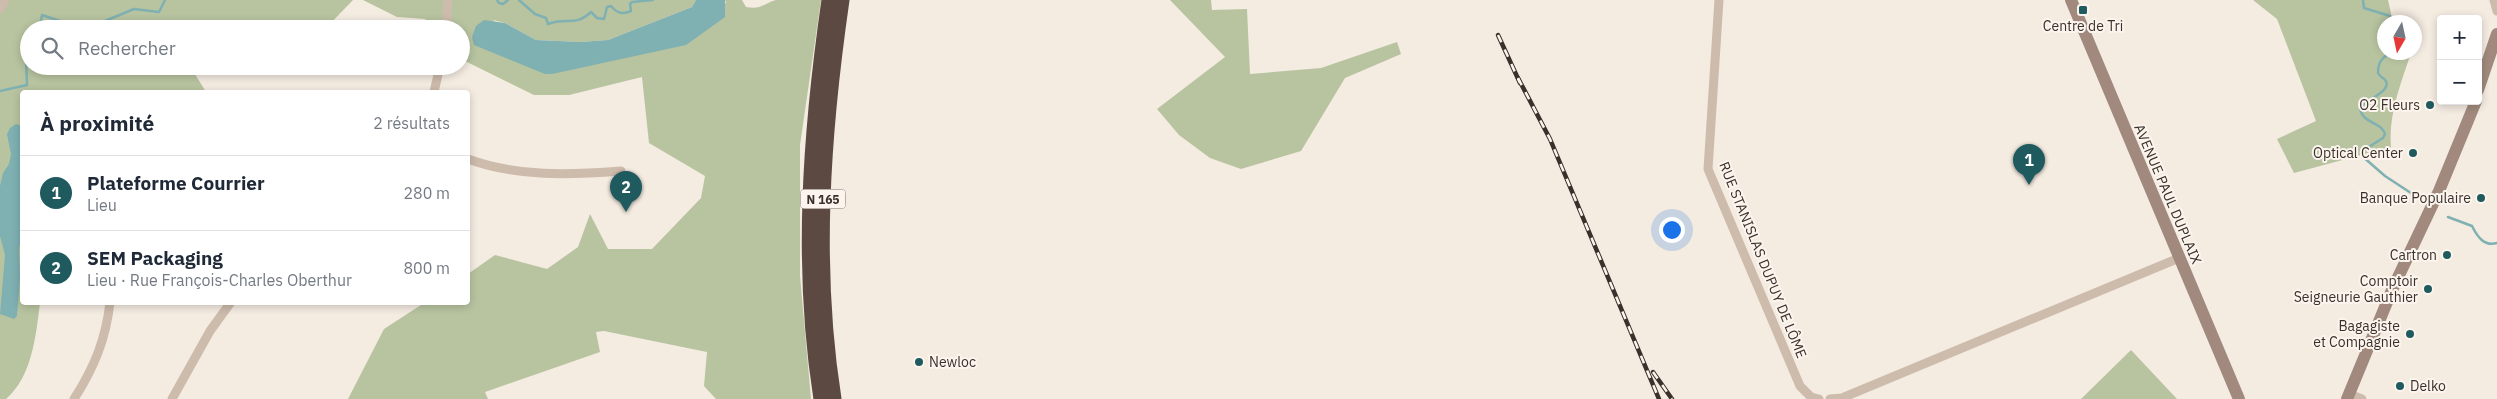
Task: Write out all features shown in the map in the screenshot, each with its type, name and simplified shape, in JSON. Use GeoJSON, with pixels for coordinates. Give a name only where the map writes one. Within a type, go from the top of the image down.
{"type":"FeatureCollection","features":[{"type":"Feature","properties":{"kind":"highway","name":"N 165"},"geometry":{"type":"LineString","coordinates":[[821,399],[811,311],[810,202],[819,80],[829,0]]}},
{"type":"Feature","properties":{"kind":"highway","name":"N 165"},"geometry":{"type":"LineString","coordinates":[[834,399],[823,291],[822,205],[831,82],[842,0]]}},
{"type":"Feature","properties":{"kind":"main road","name":"AVENUE PAUL DUPLAIX"},"geometry":{"type":"LineString","coordinates":[[2071,0],[2239,399]]}},
{"type":"Feature","properties":{"kind":"main road"},"geometry":{"type":"LineString","coordinates":[[2482,78],[2497,34]]}},
{"type":"Feature","properties":{"kind":"main road"},"geometry":{"type":"LineString","coordinates":[[2482,87],[2497,55]]}},
{"type":"Feature","properties":{"kind":"main road"},"geometry":{"type":"LineString","coordinates":[[2348,396],[2392,290],[2431,210],[2474,105]]}},
{"type":"Feature","properties":{"kind":"street"},"geometry":{"type":"LineString","coordinates":[[0,8],[5,0]]}},
{"type":"Feature","properties":{"kind":"street"},"geometry":{"type":"LineString","coordinates":[[447,20],[448,0]]}},
{"type":"Feature","properties":{"kind":"street","name":"RUE STANISLAS DUPUY DE LÔME"},"geometry":{"type":"LineString","coordinates":[[1719,0],[1708,169],[1800,386],[1811,397],[1819,399]]}},
{"type":"Feature","properties":{"kind":"street"},"geometry":{"type":"LineString","coordinates":[[2494,0],[2497,11]]}},
{"type":"Feature","properties":{"kind":"street"},"geometry":{"type":"LineString","coordinates":[[434,90],[438,75]]}},
{"type":"Feature","properties":{"kind":"street"},"geometry":{"type":"LineString","coordinates":[[470,159],[532,173],[571,174],[621,171]]}},
{"type":"Feature","properties":{"kind":"street"},"geometry":{"type":"LineString","coordinates":[[1830,399],[1842,398],[2179,258]]}},
{"type":"Feature","properties":{"kind":"street"},"geometry":{"type":"LineString","coordinates":[[74,399],[96,361],[107,327],[110,305]]}},
{"type":"Feature","properties":{"kind":"street"},"geometry":{"type":"LineString","coordinates":[[172,399],[210,331],[229,305]]}},
{"type":"Feature","properties":{"kind":"street"},"geometry":{"type":"LineString","coordinates":[[2348,396],[2362,399]]}},
{"type":"Feature","properties":{"kind":"green space"},"geometry":{"type":"Polygon","coordinates":[[[8,0],[353,0],[334,20],[20,20],[20,75],[196,75],[205,90],[20,90],[20,305],[40,305],[34,342],[27,367],[15,390],[6,399],[0,399],[0,13],[8,0]]]}},
{"type":"Feature","properties":{"kind":"green space"},"geometry":{"type":"Polygon","coordinates":[[[363,0],[696,0],[692,7],[608,40],[581,42],[536,40],[505,23],[493,20],[545,74],[726,3],[725,0],[742,0],[746,7],[751,8],[776,0],[821,0],[800,145],[800,276],[811,399],[716,399],[704,386],[707,352],[604,331],[596,332],[600,352],[485,392],[488,399],[348,399],[384,329],[421,305],[470,305],[470,273],[495,255],[547,269],[578,247],[590,214],[608,249],[652,249],[701,198],[705,176],[649,143],[642,77],[569,95],[534,95],[470,63],[470,20],[426,20],[397,17],[363,0]]]}},
{"type":"Feature","properties":{"kind":"green space"},"geometry":{"type":"Polygon","coordinates":[[[1170,0],[1211,0],[1212,10],[1247,9],[1250,74],[1321,68],[1397,42],[1401,54],[1345,78],[1301,151],[1241,169],[1210,158],[1179,135],[1157,109],[1225,57],[1170,0]]]}},
{"type":"Feature","properties":{"kind":"green space"},"geometry":{"type":"Polygon","coordinates":[[[2253,0],[2388,0],[2391,15],[2377,15],[2377,60],[2409,60],[2393,111],[2391,147],[2294,173],[2277,139],[2316,121],[2277,19],[2253,0]]]}},
{"type":"Feature","properties":{"kind":"green space"},"geometry":{"type":"Polygon","coordinates":[[[2131,350],[2177,399],[2081,399],[2131,350]]]}},
{"type":"Feature","properties":{"kind":"water"},"geometry":{"type":"Polygon","coordinates":[[[696,0],[725,0],[725,17],[686,45],[552,74],[545,74],[474,45],[472,37],[476,26],[484,20],[505,23],[536,40],[581,42],[608,40],[692,7],[696,0]]]}},
{"type":"Feature","properties":{"kind":"water"},"geometry":{"type":"Polygon","coordinates":[[[16,124],[20,125],[20,278],[17,316],[14,319],[0,314],[5,255],[0,236],[0,186],[11,154],[7,134],[10,128],[16,124]]]}},
{"type":"Feature","properties":{"kind":"waterway"},"geometry":{"type":"LineString","coordinates":[[107,20],[134,9],[159,12],[165,0]]}},
{"type":"Feature","properties":{"kind":"waterway"},"geometry":{"type":"LineString","coordinates":[[497,0],[503,4],[508,0]]}},
{"type":"Feature","properties":{"kind":"waterway"},"geometry":{"type":"LineString","coordinates":[[519,0],[535,14],[546,18],[548,24],[560,21],[575,21],[591,12],[597,18],[604,19],[607,7],[611,6],[618,12],[625,13],[631,11],[630,4],[632,2],[653,0]]}},
{"type":"Feature","properties":{"kind":"waterway"},"geometry":{"type":"LineString","coordinates":[[2363,0],[2364,8],[2387,15]]}},
{"type":"Feature","properties":{"kind":"waterway"},"geometry":{"type":"LineString","coordinates":[[41,20],[42,15],[57,20]]}},
{"type":"Feature","properties":{"kind":"waterway"},"geometry":{"type":"LineString","coordinates":[[2382,60],[2378,73],[2386,81],[2387,85],[2382,92],[2360,108],[2364,117],[2380,127],[2385,134],[2383,138],[2364,150],[2362,156],[2385,176],[2417,197]]}},
{"type":"Feature","properties":{"kind":"waterway"},"geometry":{"type":"LineString","coordinates":[[0,91],[27,85],[27,75]]}},
{"type":"Feature","properties":{"kind":"waterway"},"geometry":{"type":"LineString","coordinates":[[2448,217],[2472,226],[2479,237],[2485,242],[2497,243]]}},
{"type":"Feature","properties":{"kind":"railway"},"geometry":{"type":"LineString","coordinates":[[1498,35],[1520,83]]}},
{"type":"Feature","properties":{"kind":"railway"},"geometry":{"type":"LineString","coordinates":[[1518,78],[1550,139],[1659,399]]}},
{"type":"Feature","properties":{"kind":"railway"},"geometry":{"type":"LineString","coordinates":[[1653,372],[1672,399]]}},
{"type":"Feature","properties":{"kind":"place","name":"Centre de Tri"},"geometry":{"type":"Point","coordinates":[2083,10]}},
{"type":"Feature","properties":{"kind":"place","name":"O2 Fleurs"},"geometry":{"type":"Point","coordinates":[2430,105]}},
{"type":"Feature","properties":{"kind":"place","name":"Optical Center"},"geometry":{"type":"Point","coordinates":[2413,153]}},
{"type":"Feature","properties":{"kind":"place","name":"Plateforme Courrier"},"geometry":{"type":"Point","coordinates":[2029,185]}},
{"type":"Feature","properties":{"kind":"place","name":"Banque Populaire"},"geometry":{"type":"Point","coordinates":[2481,198]}},
{"type":"Feature","properties":{"kind":"place","name":"SEM Packaging"},"geometry":{"type":"Point","coordinates":[626,212]}},
{"type":"Feature","properties":{"kind":"place","name":"Cartron"},"geometry":{"type":"Point","coordinates":[2447,255]}},
{"type":"Feature","properties":{"kind":"place","name":"Comptoir Seigneurie Gauthier"},"geometry":{"type":"Point","coordinates":[2428,289]}},
{"type":"Feature","properties":{"kind":"place","name":"Bagagiste et Compagnie"},"geometry":{"type":"Point","coordinates":[2410,334]}},
{"type":"Feature","properties":{"kind":"place","name":"Newloc"},"geometry":{"type":"Point","coordinates":[919,362]}},
{"type":"Feature","properties":{"kind":"place","name":"Delko"},"geometry":{"type":"Point","coordinates":[2400,386]}}]}
